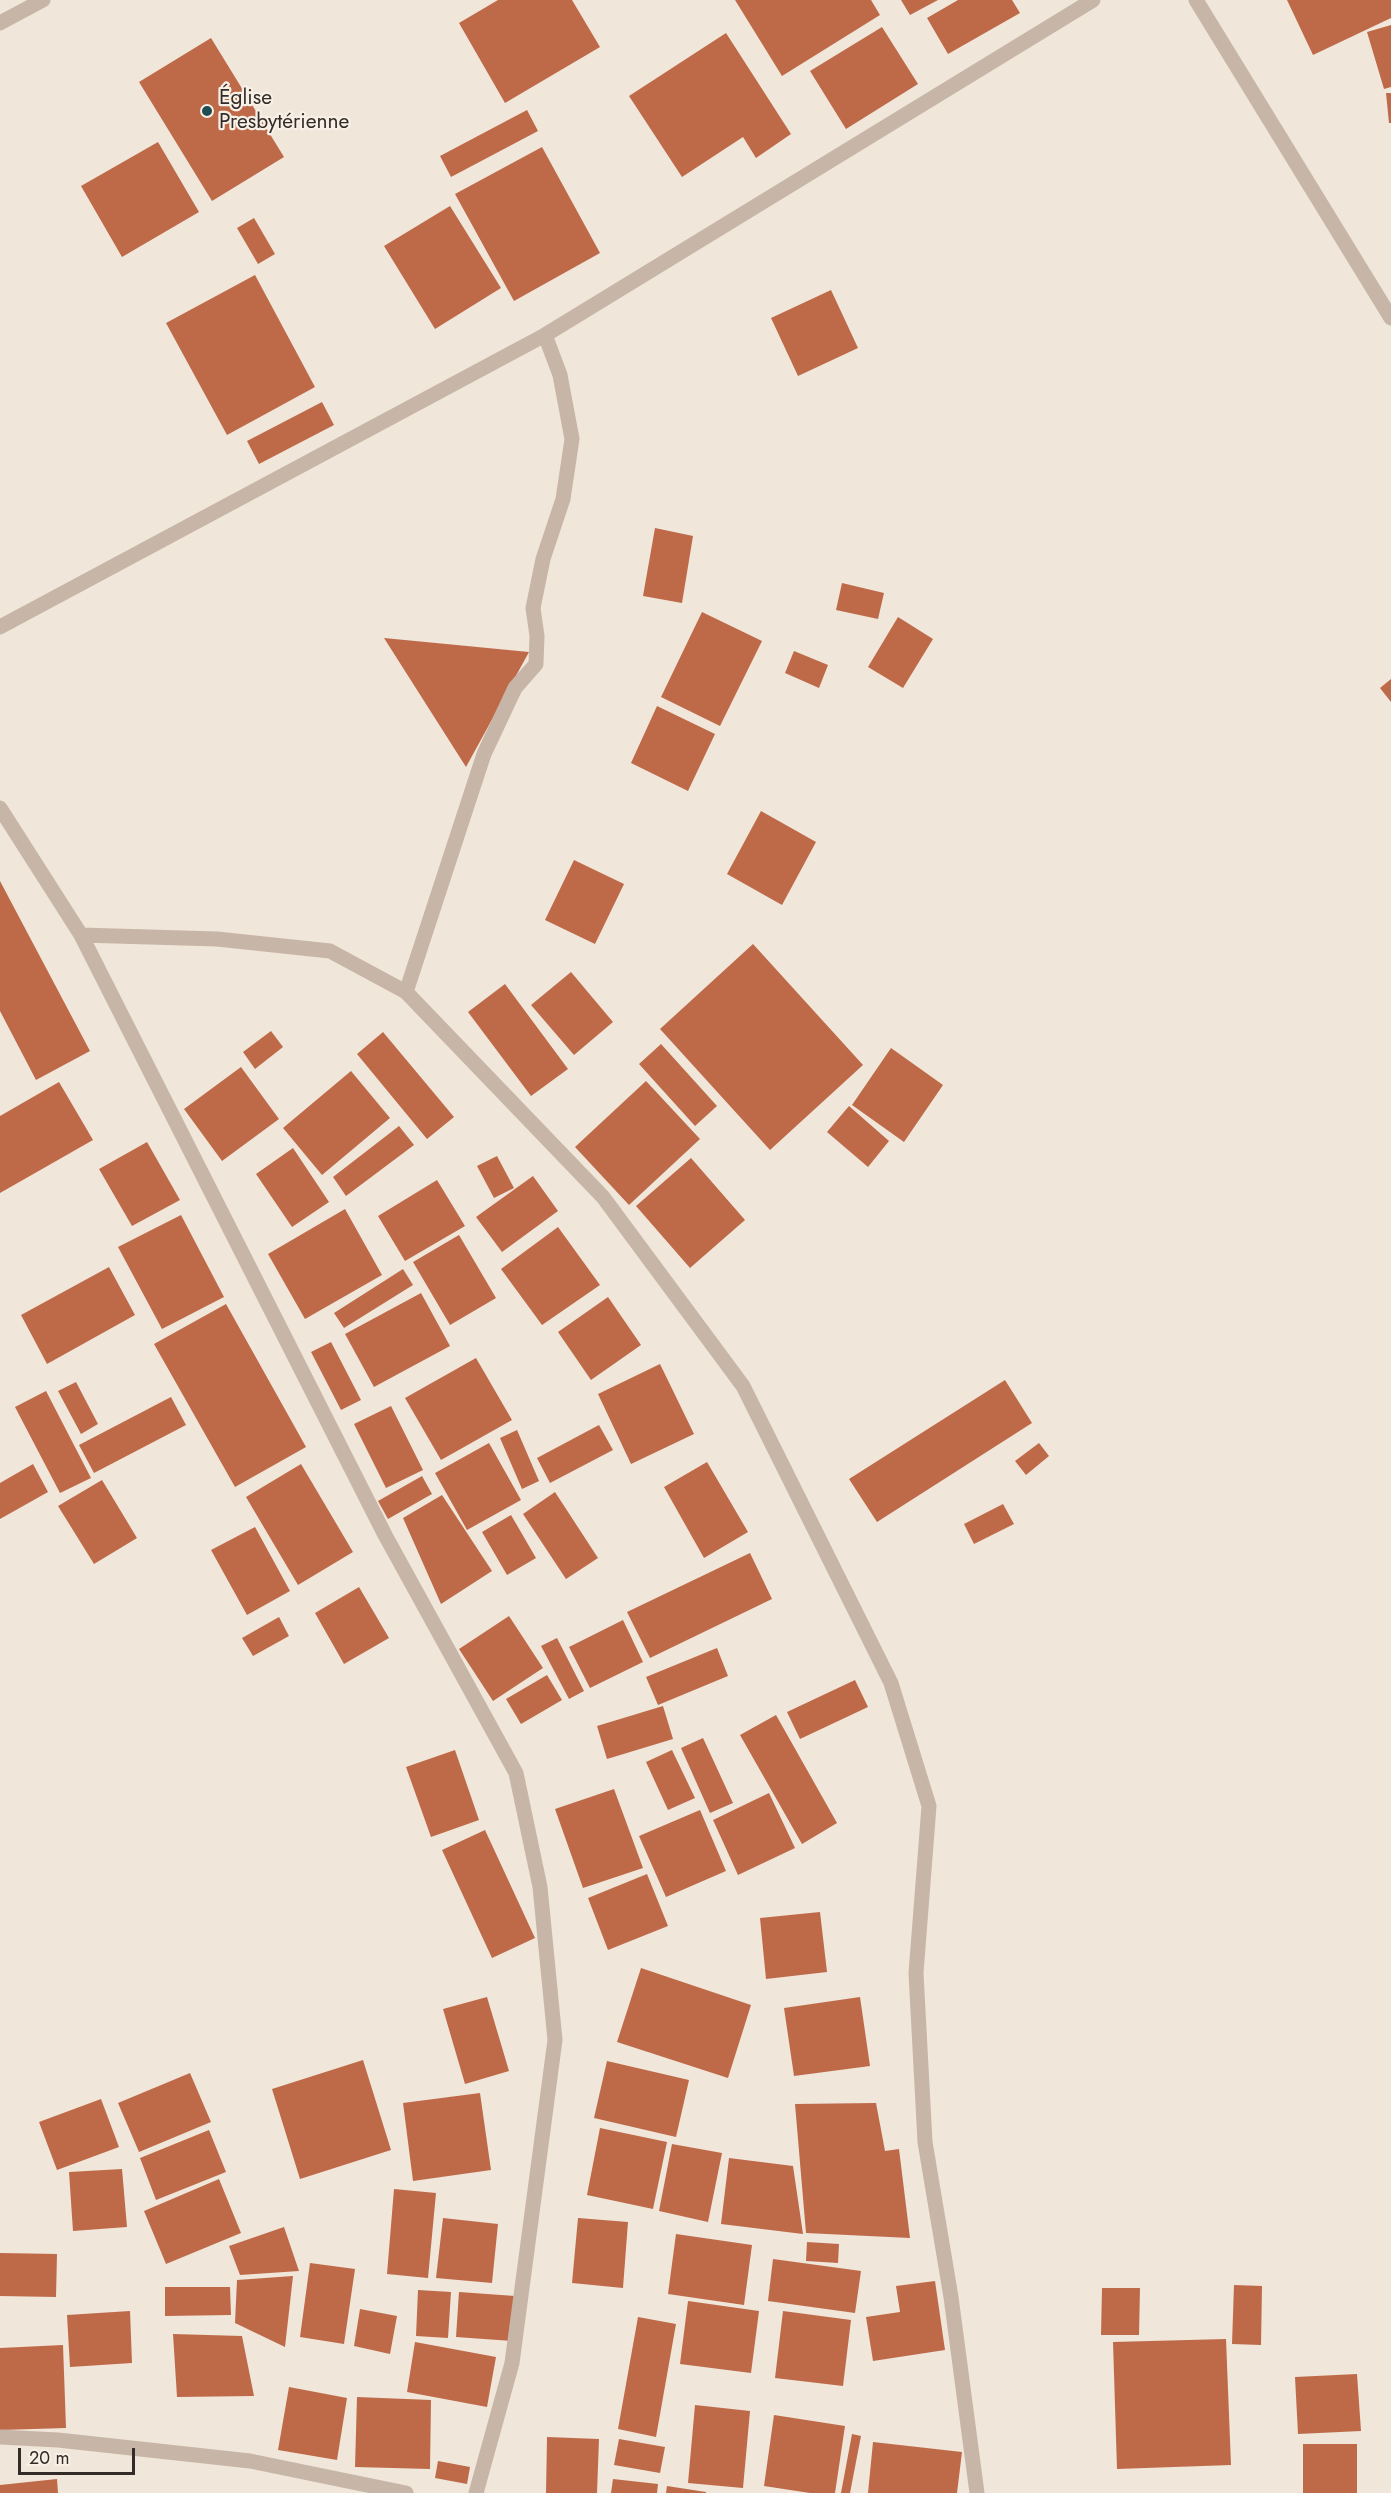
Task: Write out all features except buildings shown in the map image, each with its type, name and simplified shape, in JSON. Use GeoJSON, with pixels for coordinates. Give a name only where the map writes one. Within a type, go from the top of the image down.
{"type":"FeatureCollection","features":[{"type":"Feature","properties":{"kind":"street"},"geometry":{"type":"LineString","coordinates":[[0,23],[43,0]]}},
{"type":"Feature","properties":{"kind":"street"},"geometry":{"type":"LineString","coordinates":[[0,627],[545,335],[1093,0]]}},
{"type":"Feature","properties":{"kind":"street"},"geometry":{"type":"LineString","coordinates":[[1196,0],[1391,318]]}},
{"type":"Feature","properties":{"kind":"street"},"geometry":{"type":"LineString","coordinates":[[406,992],[484,754],[515,688],[536,664],[537,636],[533,608],[543,559],[563,499],[572,439],[560,375],[545,335]]}},
{"type":"Feature","properties":{"kind":"street"},"geometry":{"type":"LineString","coordinates":[[0,808],[81,935],[384,1535],[516,1773],[540,1887],[555,2040],[512,2363],[476,2493]]}},
{"type":"Feature","properties":{"kind":"street"},"geometry":{"type":"LineString","coordinates":[[81,935],[217,939],[330,951],[406,992],[603,1197],[743,1386],[891,1683],[928,1806],[916,1973],[925,2142],[951,2297],[977,2493]]}},
{"type":"Feature","properties":{"kind":"street"},"geometry":{"type":"LineString","coordinates":[[0,2437],[58,2440],[249,2461],[406,2493]]}},
{"type":"Feature","properties":{"kind":"place","name":"Église Presbytérienne"},"geometry":{"type":"Point","coordinates":[207,111]}}]}
